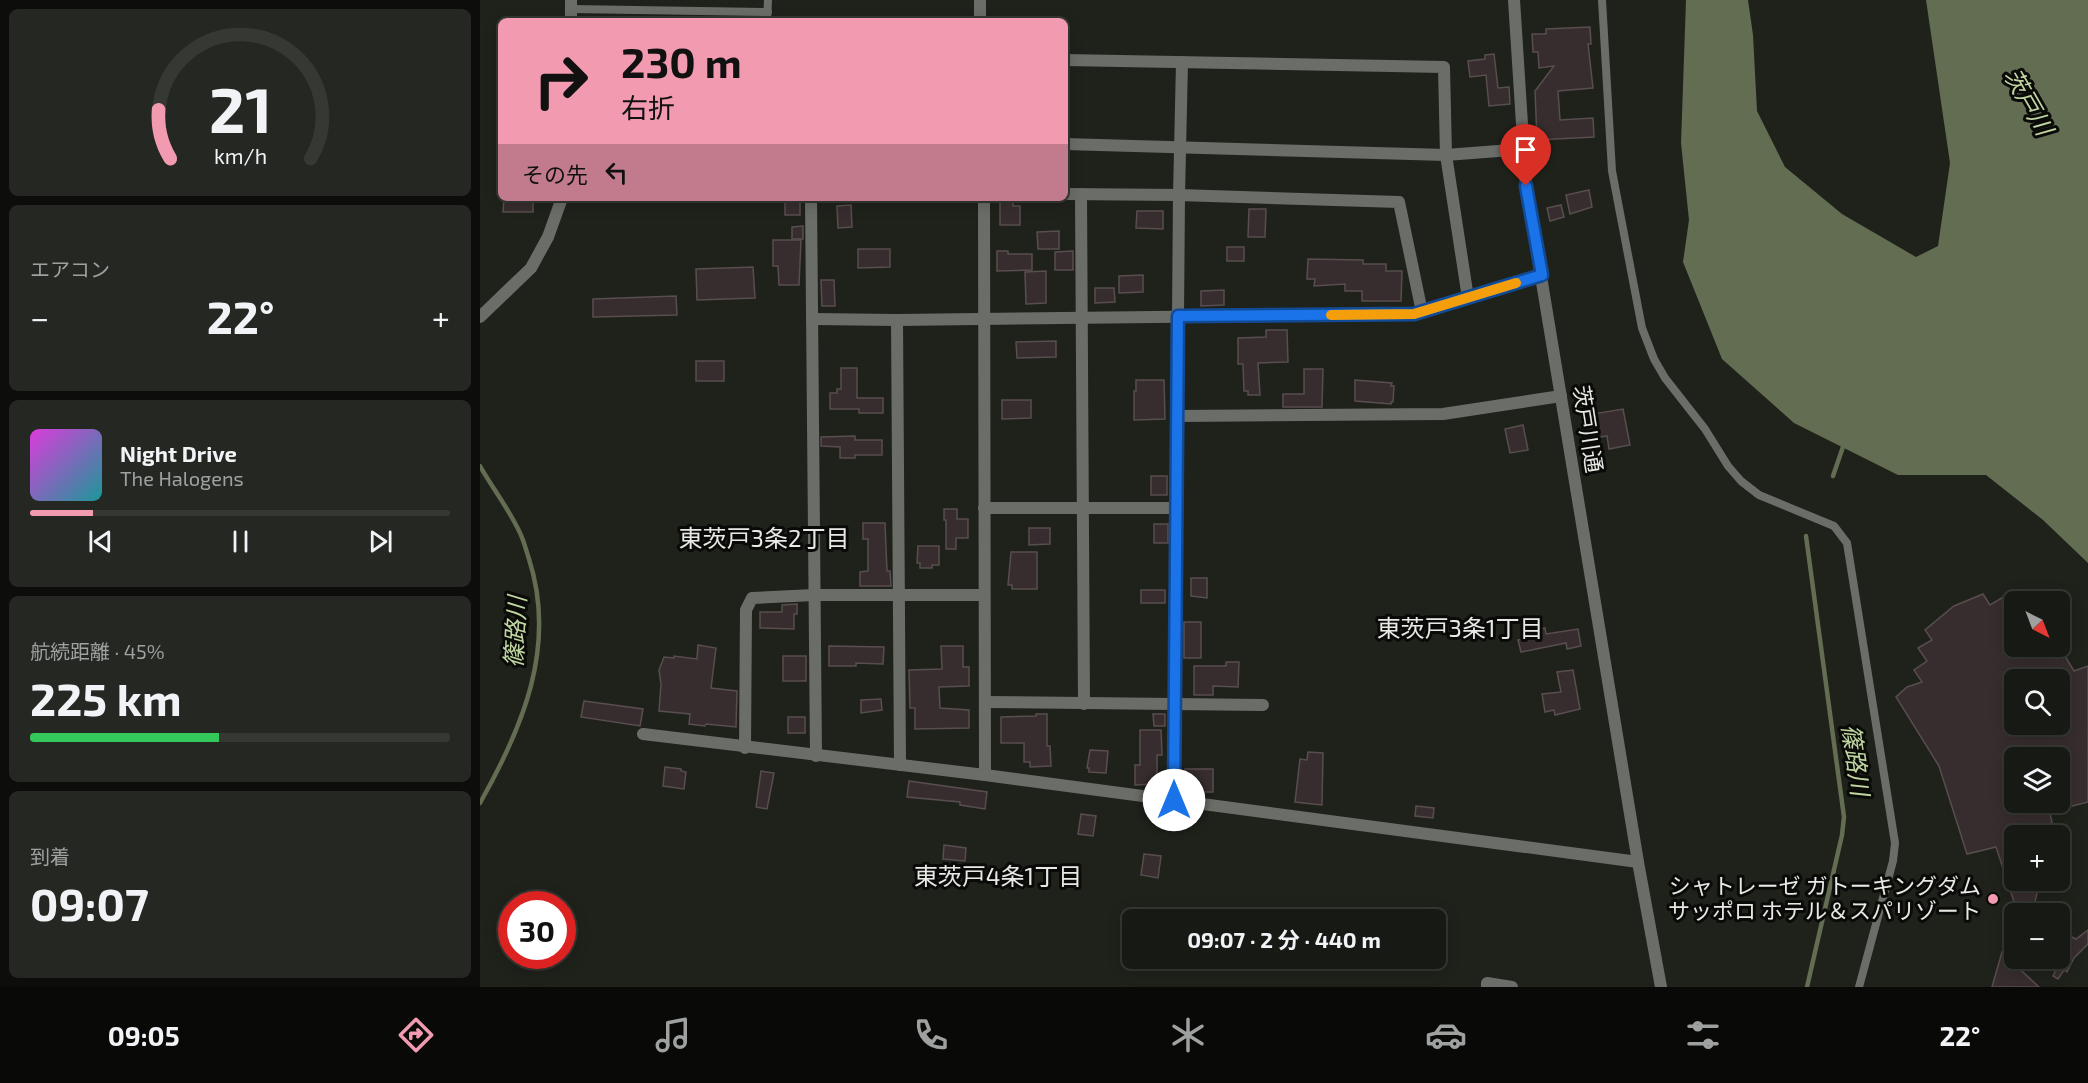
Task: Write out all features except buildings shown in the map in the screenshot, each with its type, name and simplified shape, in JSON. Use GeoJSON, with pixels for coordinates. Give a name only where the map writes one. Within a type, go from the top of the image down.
{"type":"FeatureCollection","features":[{"type":"Feature","properties":{"kind":"street"},"geometry":{"type":"LineString","coordinates":[[980,0],[980,18]]}},
{"type":"Feature","properties":{"kind":"street","name":"茨戸川通"},"geometry":{"type":"LineString","coordinates":[[1514,0],[1526,186],[1638,862],[1661,987]]}},
{"type":"Feature","properties":{"kind":"street"},"geometry":{"type":"LineString","coordinates":[[1068,60],[1444,67],[1446,155],[1468,298]]}},
{"type":"Feature","properties":{"kind":"street"},"geometry":{"type":"LineString","coordinates":[[1174,800],[1182,62]]}},
{"type":"Feature","properties":{"kind":"street"},"geometry":{"type":"LineString","coordinates":[[1068,144],[1446,155],[1524,149]]}},
{"type":"Feature","properties":{"kind":"street"},"geometry":{"type":"LineString","coordinates":[[1068,194],[1399,202],[1422,312]]}},
{"type":"Feature","properties":{"kind":"street"},"geometry":{"type":"LineString","coordinates":[[1081,194],[1084,704]]}},
{"type":"Feature","properties":{"kind":"street"},"geometry":{"type":"LineString","coordinates":[[480,317],[531,268],[548,237],[561,201]]}},
{"type":"Feature","properties":{"kind":"street"},"geometry":{"type":"LineString","coordinates":[[811,201],[816,756]]}},
{"type":"Feature","properties":{"kind":"street"},"geometry":{"type":"LineString","coordinates":[[984,201],[984,775]]}},
{"type":"Feature","properties":{"kind":"street"},"geometry":{"type":"LineString","coordinates":[[812,319],[1414,314],[1542,275]]}},
{"type":"Feature","properties":{"kind":"street"},"geometry":{"type":"LineString","coordinates":[[897,320],[900,765]]}},
{"type":"Feature","properties":{"kind":"street"},"geometry":{"type":"LineString","coordinates":[[1177,416],[1443,414],[1561,396]]}},
{"type":"Feature","properties":{"kind":"street"},"geometry":{"type":"LineString","coordinates":[[984,508],[1176,508]]}},
{"type":"Feature","properties":{"kind":"street"},"geometry":{"type":"LineString","coordinates":[[744,748],[746,610],[752,598],[814,595],[984,595]]}},
{"type":"Feature","properties":{"kind":"street"},"geometry":{"type":"LineString","coordinates":[[985,702],[1263,705]]}},
{"type":"Feature","properties":{"kind":"street"},"geometry":{"type":"LineString","coordinates":[[643,734],[744,748],[984,775],[1638,862]]}},
{"type":"Feature","properties":{"kind":"street"},"geometry":{"type":"LineString","coordinates":[[1487,987],[1487,983],[1512,987]]}},
{"type":"Feature","properties":{"kind":"lane"},"geometry":{"type":"LineString","coordinates":[[767,18],[768,0]]}},
{"type":"Feature","properties":{"kind":"lane"},"geometry":{"type":"LineString","coordinates":[[1602,0],[1612,171],[1642,328],[1654,359],[1665,378],[1706,429],[1728,466],[1740,481],[1759,495],[1834,526],[1846,543],[1894,843],[1893,861],[1859,987]]}},
{"type":"Feature","properties":{"kind":"lane"},"geometry":{"type":"LineString","coordinates":[[571,10],[768,12]]}},
{"type":"Feature","properties":{"kind":"water","name":"茨戸川"},"geometry":{"type":"Polygon","coordinates":[[[1686,0],[1748,0],[1753,35],[1757,111],[1785,167],[1842,214],[1916,257],[1938,246],[1950,163],[1926,0],[2088,0],[2088,563],[2043,520],[1986,475],[1898,475],[1794,423],[1722,359],[1683,262],[1689,220],[1681,143],[1686,0]]]}},
{"type":"Feature","properties":{"kind":"waterway","name":"篠路川"},"geometry":{"type":"LineString","coordinates":[[1833,476],[1845,441]]}},
{"type":"Feature","properties":{"kind":"waterway","name":"篠路川"},"geometry":{"type":"LineString","coordinates":[[480,466],[523,539],[537,591],[539,623],[537,654],[522,715],[510,745],[480,803]]}},
{"type":"Feature","properties":{"kind":"waterway","name":"篠路川"},"geometry":{"type":"LineString","coordinates":[[1806,536],[1844,817],[1842,835],[1807,987]]}},
{"type":"Feature","properties":{"kind":"slow traffic"},"geometry":{"type":"LineString","coordinates":[[1331,315],[1414,314],[1516,283]]}},
{"type":"Feature","properties":{"kind":"place","name":"シャトレーゼ ガトーキングダム サッポロ ホテル＆スパリゾート"},"geometry":{"type":"Point","coordinates":[1993,899]}},
{"type":"Feature","properties":{"kind":"district","name":"東茨戸3条2丁目"},"geometry":{"type":"Point","coordinates":[764,539]}},
{"type":"Feature","properties":{"kind":"district","name":"東茨戸3条1丁目"},"geometry":{"type":"Point","coordinates":[1460,629]}},
{"type":"Feature","properties":{"kind":"district","name":"東茨戸4条1丁目"},"geometry":{"type":"Point","coordinates":[998,877]}},
{"type":"Feature","properties":{"kind":"route"},"geometry":{"type":"LineString","coordinates":[[1174,800],[1178,316],[1414,314],[1542,275],[1526,186]]}}]}
